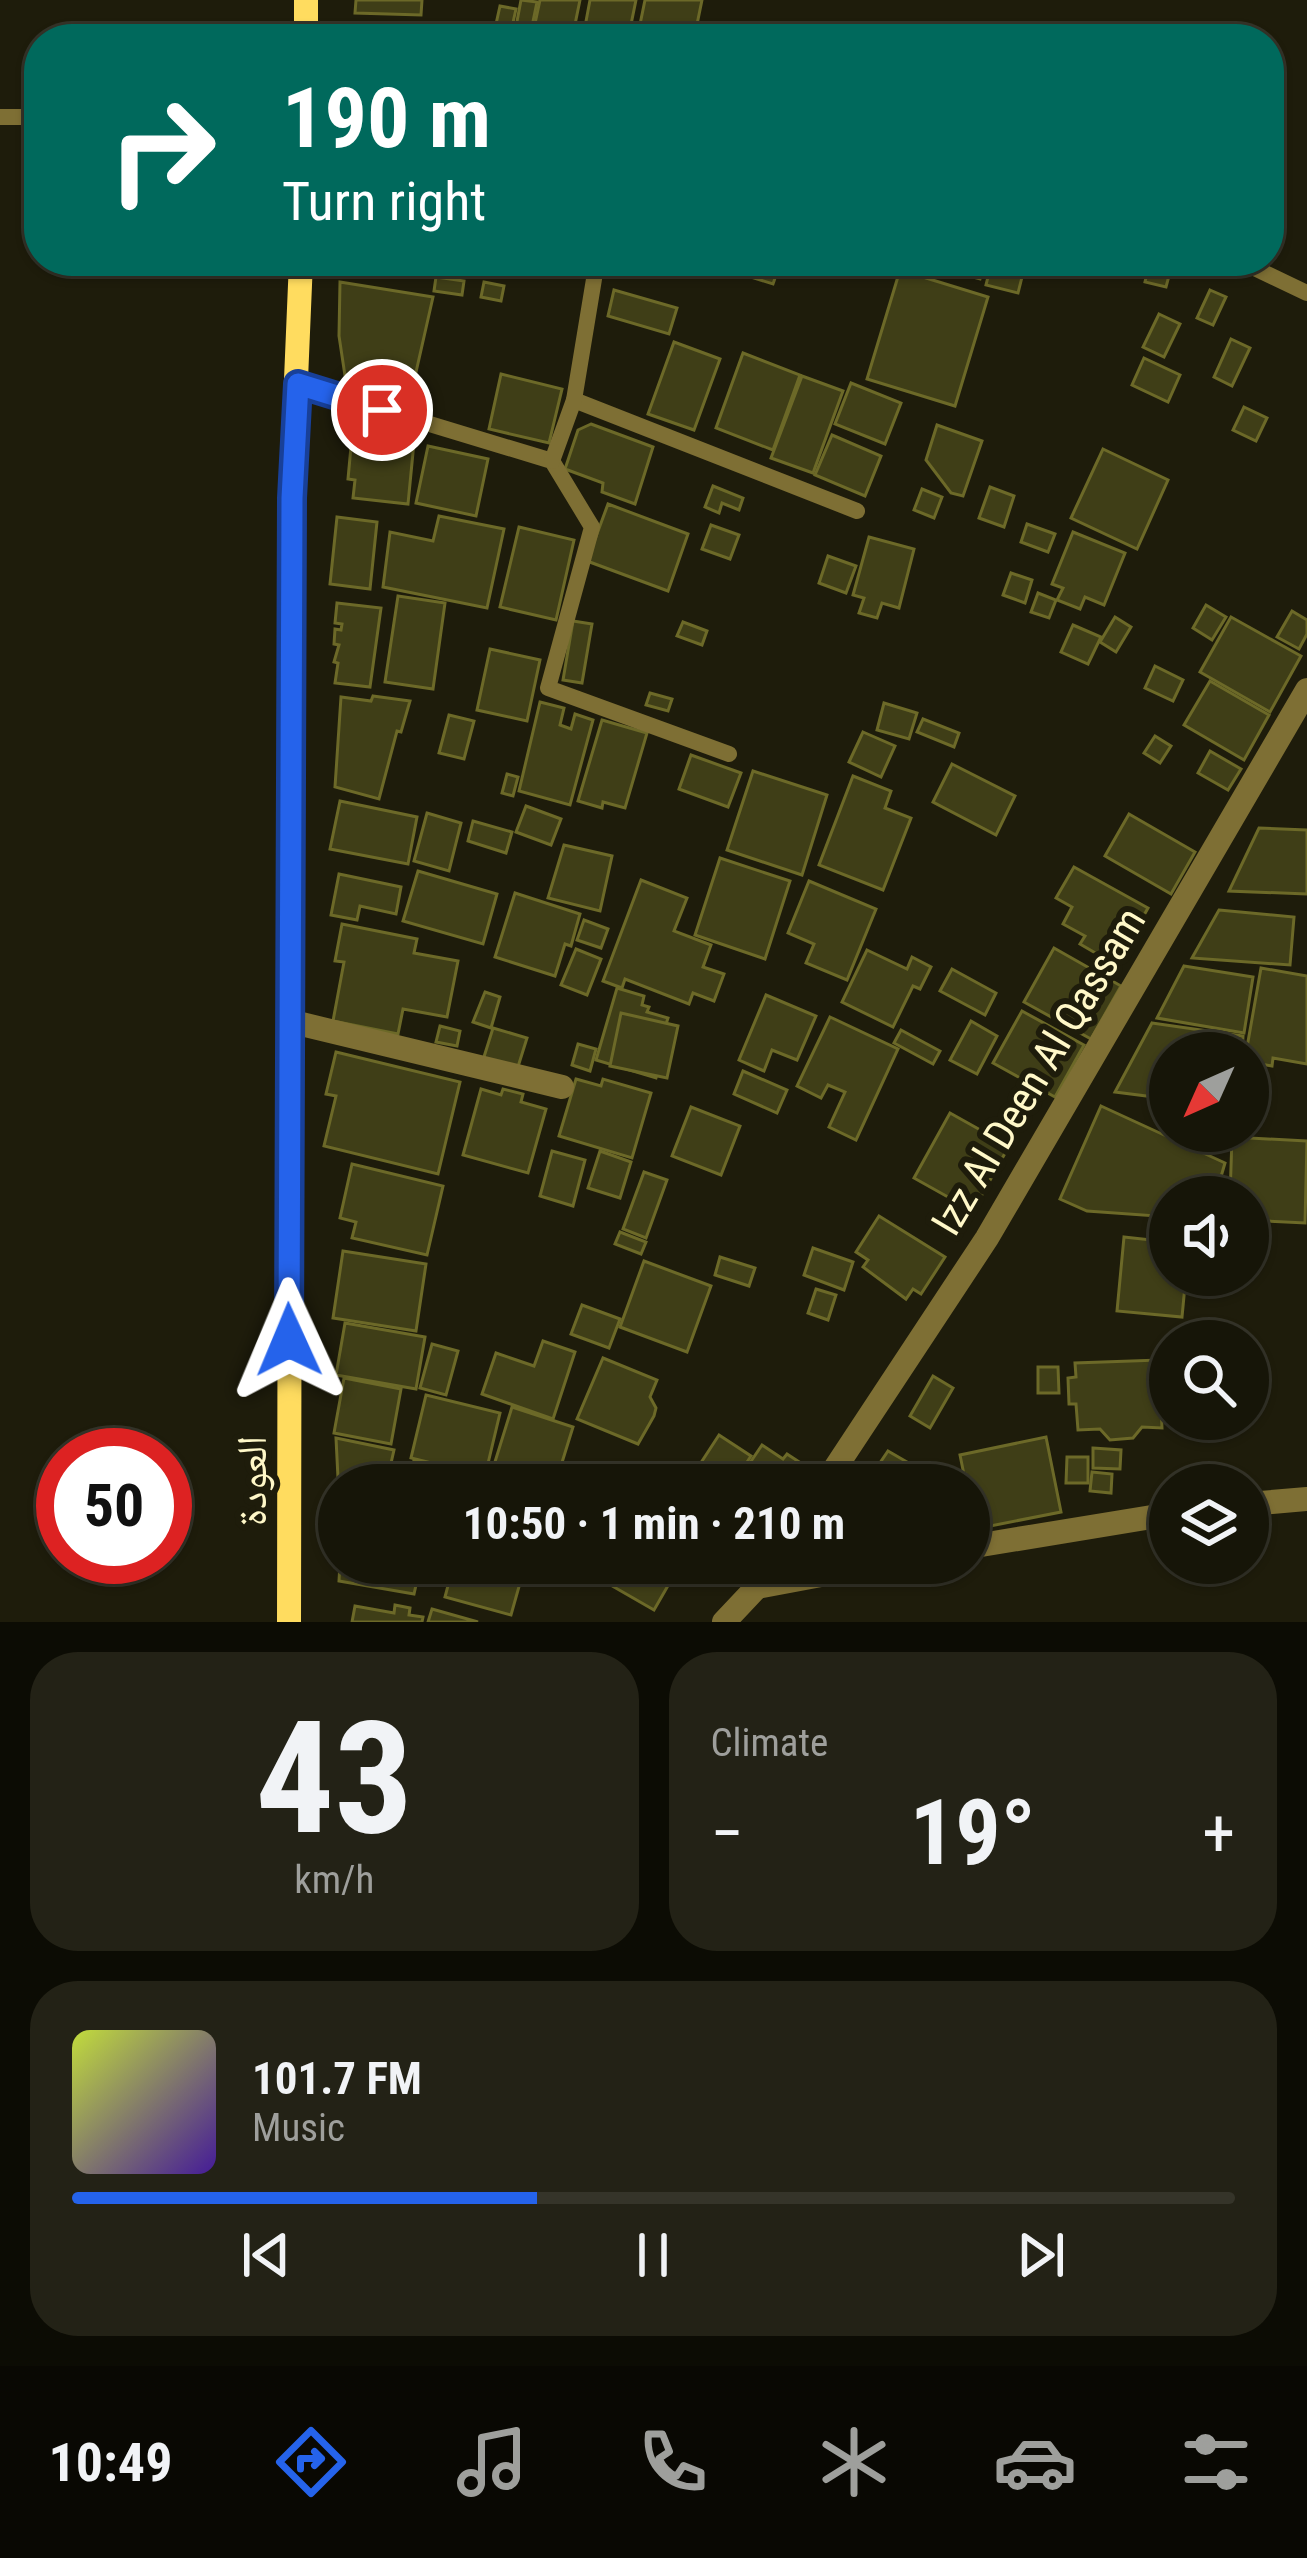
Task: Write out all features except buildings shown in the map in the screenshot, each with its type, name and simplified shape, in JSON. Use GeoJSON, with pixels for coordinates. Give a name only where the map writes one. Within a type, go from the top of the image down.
{"type":"FeatureCollection","features":[{"type":"Feature","properties":{"kind":"main road","name":"العودة"},"geometry":{"type":"LineString","coordinates":[[289,1622],[292,498],[301,276]]}},
{"type":"Feature","properties":{"kind":"street","name":"Izz Al Deen Al Qassam"},"geometry":{"type":"LineString","coordinates":[[838,1464],[987,1238],[1307,690]]}},
{"type":"Feature","properties":{"kind":"street"},"geometry":{"type":"LineString","coordinates":[[289,1021],[562,1087]]}},
{"type":"Feature","properties":{"kind":"street"},"geometry":{"type":"LineString","coordinates":[[1269,1502],[1307,1498]]}},
{"type":"Feature","properties":{"kind":"street"},"geometry":{"type":"LineString","coordinates":[[990,1544],[1149,1517]]}},
{"type":"Feature","properties":{"kind":"street"},"geometry":{"type":"LineString","coordinates":[[724,1622],[759,1584]]}},
{"type":"Feature","properties":{"kind":"street"},"geometry":{"type":"LineString","coordinates":[[757,1587],[773,1584]]}},
{"type":"Feature","properties":{"kind":"lane"},"geometry":{"type":"LineString","coordinates":[[552,461],[574,400],[595,276]]}},
{"type":"Feature","properties":{"kind":"lane"},"geometry":{"type":"LineString","coordinates":[[1271,276],[1307,293]]}},
{"type":"Feature","properties":{"kind":"lane"},"geometry":{"type":"LineString","coordinates":[[298,384],[552,461],[592,527],[548,688],[729,754]]}},
{"type":"Feature","properties":{"kind":"lane"},"geometry":{"type":"LineString","coordinates":[[574,400],[857,511]]}},
{"type":"Feature","properties":{"kind":"route"},"geometry":{"type":"LineString","coordinates":[[289,1340],[292,498],[298,384],[382,410]]}}]}
